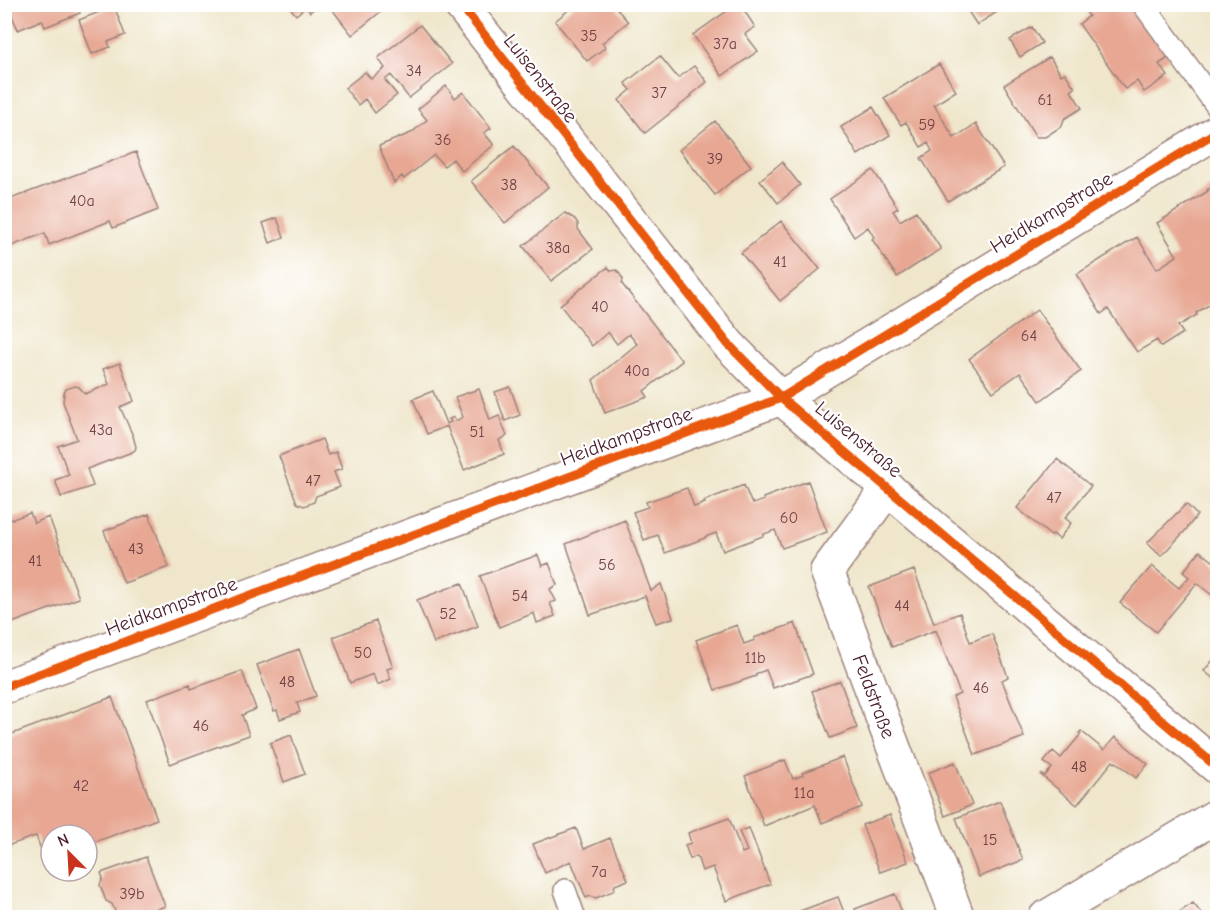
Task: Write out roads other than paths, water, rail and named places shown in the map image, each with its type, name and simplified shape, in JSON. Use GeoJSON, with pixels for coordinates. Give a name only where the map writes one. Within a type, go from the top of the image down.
{"type":"FeatureCollection","features":[{"type":"Feature","properties":{"kind":"street","name":"Luisenstraße"},"geometry":{"type":"LineString","coordinates":[[460,4],[728,345],[781,398],[1218,768]]}},
{"type":"Feature","properties":{"kind":"street","name":"Heidkampstraße"},"geometry":{"type":"LineString","coordinates":[[4,687],[781,398],[1218,132]]}},
{"type":"Feature","properties":{"kind":"street","name":"Feldstraße"},"geometry":{"type":"LineString","coordinates":[[888,488],[827,571],[958,918]]}},
{"type":"Feature","properties":{"kind":"street"},"geometry":{"type":"LineString","coordinates":[[1045,918],[1218,815]]}},
{"type":"Feature","properties":{"kind":"lane"},"geometry":{"type":"LineString","coordinates":[[1143,4],[1218,108]]}},
{"type":"Feature","properties":{"kind":"lane"},"geometry":{"type":"LineString","coordinates":[[565,890],[575,918]]}}]}
